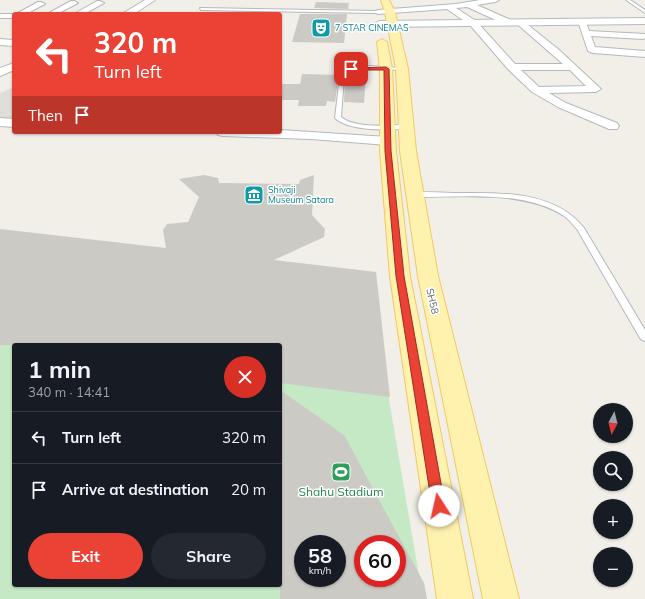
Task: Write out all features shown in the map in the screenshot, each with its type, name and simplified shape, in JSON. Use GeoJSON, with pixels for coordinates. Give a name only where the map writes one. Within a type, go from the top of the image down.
{"type":"FeatureCollection","features":[{"type":"Feature","properties":{"kind":"main road"},"geometry":{"type":"LineString","coordinates":[[130,12],[151,0]]}},
{"type":"Feature","properties":{"kind":"main road"},"geometry":{"type":"LineString","coordinates":[[383,12],[473,23],[645,21]]}},
{"type":"Feature","properties":{"kind":"main road","name":"SH58"},"geometry":{"type":"LineString","coordinates":[[383,12],[394,69],[394,131],[400,276],[455,599]]}},
{"type":"Feature","properties":{"kind":"main road"},"geometry":{"type":"LineString","coordinates":[[0,72],[12,67]]}},
{"type":"Feature","properties":{"kind":"main road"},"geometry":{"type":"LineString","coordinates":[[0,122],[12,123]]}},
{"type":"Feature","properties":{"kind":"main road"},"geometry":{"type":"LineString","coordinates":[[282,134],[311,135],[394,131]]}},
{"type":"Feature","properties":{"kind":"main road","name":"SH58"},"geometry":{"type":"LineString","coordinates":[[394,131],[408,151],[428,276],[501,599]]}},
{"type":"Feature","properties":{"kind":"main road"},"geometry":{"type":"LineString","coordinates":[[415,366],[448,366]]}},
{"type":"Feature","properties":{"kind":"street"},"geometry":{"type":"LineString","coordinates":[[383,12],[495,0]]}},
{"type":"Feature","properties":{"kind":"street"},"geometry":{"type":"LineString","coordinates":[[55,12],[74,3]]}},
{"type":"Feature","properties":{"kind":"street"},"geometry":{"type":"LineString","coordinates":[[82,12],[100,3]]}},
{"type":"Feature","properties":{"kind":"street"},"geometry":{"type":"LineString","coordinates":[[24,12],[41,4]]}},
{"type":"Feature","properties":{"kind":"street"},"geometry":{"type":"LineString","coordinates":[[468,4],[515,23],[572,67],[596,89],[536,90]]}},
{"type":"Feature","properties":{"kind":"street"},"geometry":{"type":"LineString","coordinates":[[448,6],[473,23],[512,67],[536,90],[562,105],[613,126]]}},
{"type":"Feature","properties":{"kind":"street"},"geometry":{"type":"LineString","coordinates":[[582,21],[591,49],[645,54]]}},
{"type":"Feature","properties":{"kind":"street"},"geometry":{"type":"LineString","coordinates":[[630,21],[644,37]]}},
{"type":"Feature","properties":{"kind":"street"},"geometry":{"type":"LineString","coordinates":[[587,33],[644,37]]}},
{"type":"Feature","properties":{"kind":"street"},"geometry":{"type":"LineString","coordinates":[[0,42],[12,43]]}},
{"type":"Feature","properties":{"kind":"street"},"geometry":{"type":"LineString","coordinates":[[512,67],[572,67]]}},
{"type":"Feature","properties":{"kind":"lane"},"geometry":{"type":"LineString","coordinates":[[628,0],[645,12]]}},
{"type":"Feature","properties":{"kind":"lane"},"geometry":{"type":"LineString","coordinates":[[202,9],[383,12]]}},
{"type":"Feature","properties":{"kind":"lane"},"geometry":{"type":"LineString","coordinates":[[394,69],[363,68],[351,69],[345,72],[342,76],[338,118],[340,121],[353,125],[394,131]]}},
{"type":"Feature","properties":{"kind":"lane"},"geometry":{"type":"LineString","coordinates":[[415,195],[522,198],[548,204],[567,215],[580,228],[645,338]]}},
{"type":"Feature","properties":{"kind":"shaded area"},"geometry":{"type":"Polygon","coordinates":[[[12,88],[12,119],[0,119],[0,93],[12,88]]]}},
{"type":"Feature","properties":{"kind":"green space"},"geometry":{"type":"Polygon","coordinates":[[[0,253],[27,257],[376,276],[387,388],[423,599],[0,599],[0,253]]]}},
{"type":"Feature","properties":{"kind":"building"},"geometry":{"type":"Polygon","coordinates":[[[316,2],[349,3],[348,9],[314,8],[316,2]]]}},
{"type":"Feature","properties":{"kind":"building","name":"7 STAR CINEMAS"},"geometry":{"type":"Polygon","coordinates":[[[300,14],[347,14],[344,43],[292,42],[300,14]]]}},
{"type":"Feature","properties":{"kind":"building"},"geometry":{"type":"Polygon","coordinates":[[[302,74],[339,75],[335,102],[327,101],[326,106],[298,106],[299,100],[282,100],[282,84],[300,84],[302,74]]]}},
{"type":"Feature","properties":{"kind":"building"},"geometry":{"type":"Polygon","coordinates":[[[349,75],[366,75],[364,103],[344,102],[345,77],[349,75]]]}},
{"type":"Feature","properties":{"kind":"building"},"geometry":{"type":"Polygon","coordinates":[[[204,175],[218,178],[219,183],[299,184],[300,180],[314,175],[312,215],[325,229],[324,237],[274,260],[376,272],[390,397],[282,383],[282,343],[12,343],[12,345],[0,345],[0,229],[166,248],[163,230],[167,224],[188,222],[199,197],[179,179],[204,175]]]}},
{"type":"Feature","properties":{"kind":"building"},"geometry":{"type":"Polygon","coordinates":[[[282,391],[344,435],[398,535],[354,535],[354,587],[406,587],[406,550],[424,583],[427,599],[280,599],[280,587],[282,587],[282,391]]]}},
{"type":"Feature","properties":{"kind":"place","name":"7 STAR CINEMAS"},"geometry":{"type":"Point","coordinates":[321,28]}},
{"type":"Feature","properties":{"kind":"place","name":"Shivaji Museum Satara"},"geometry":{"type":"Point","coordinates":[254,195]}},
{"type":"Feature","properties":{"kind":"place","name":"Shahu Stadium"},"geometry":{"type":"Point","coordinates":[341,472]}},
{"type":"Feature","properties":{"kind":"route"},"geometry":{"type":"LineString","coordinates":[[351,69],[386,69],[388,151],[400,276],[439,506]]}}]}
